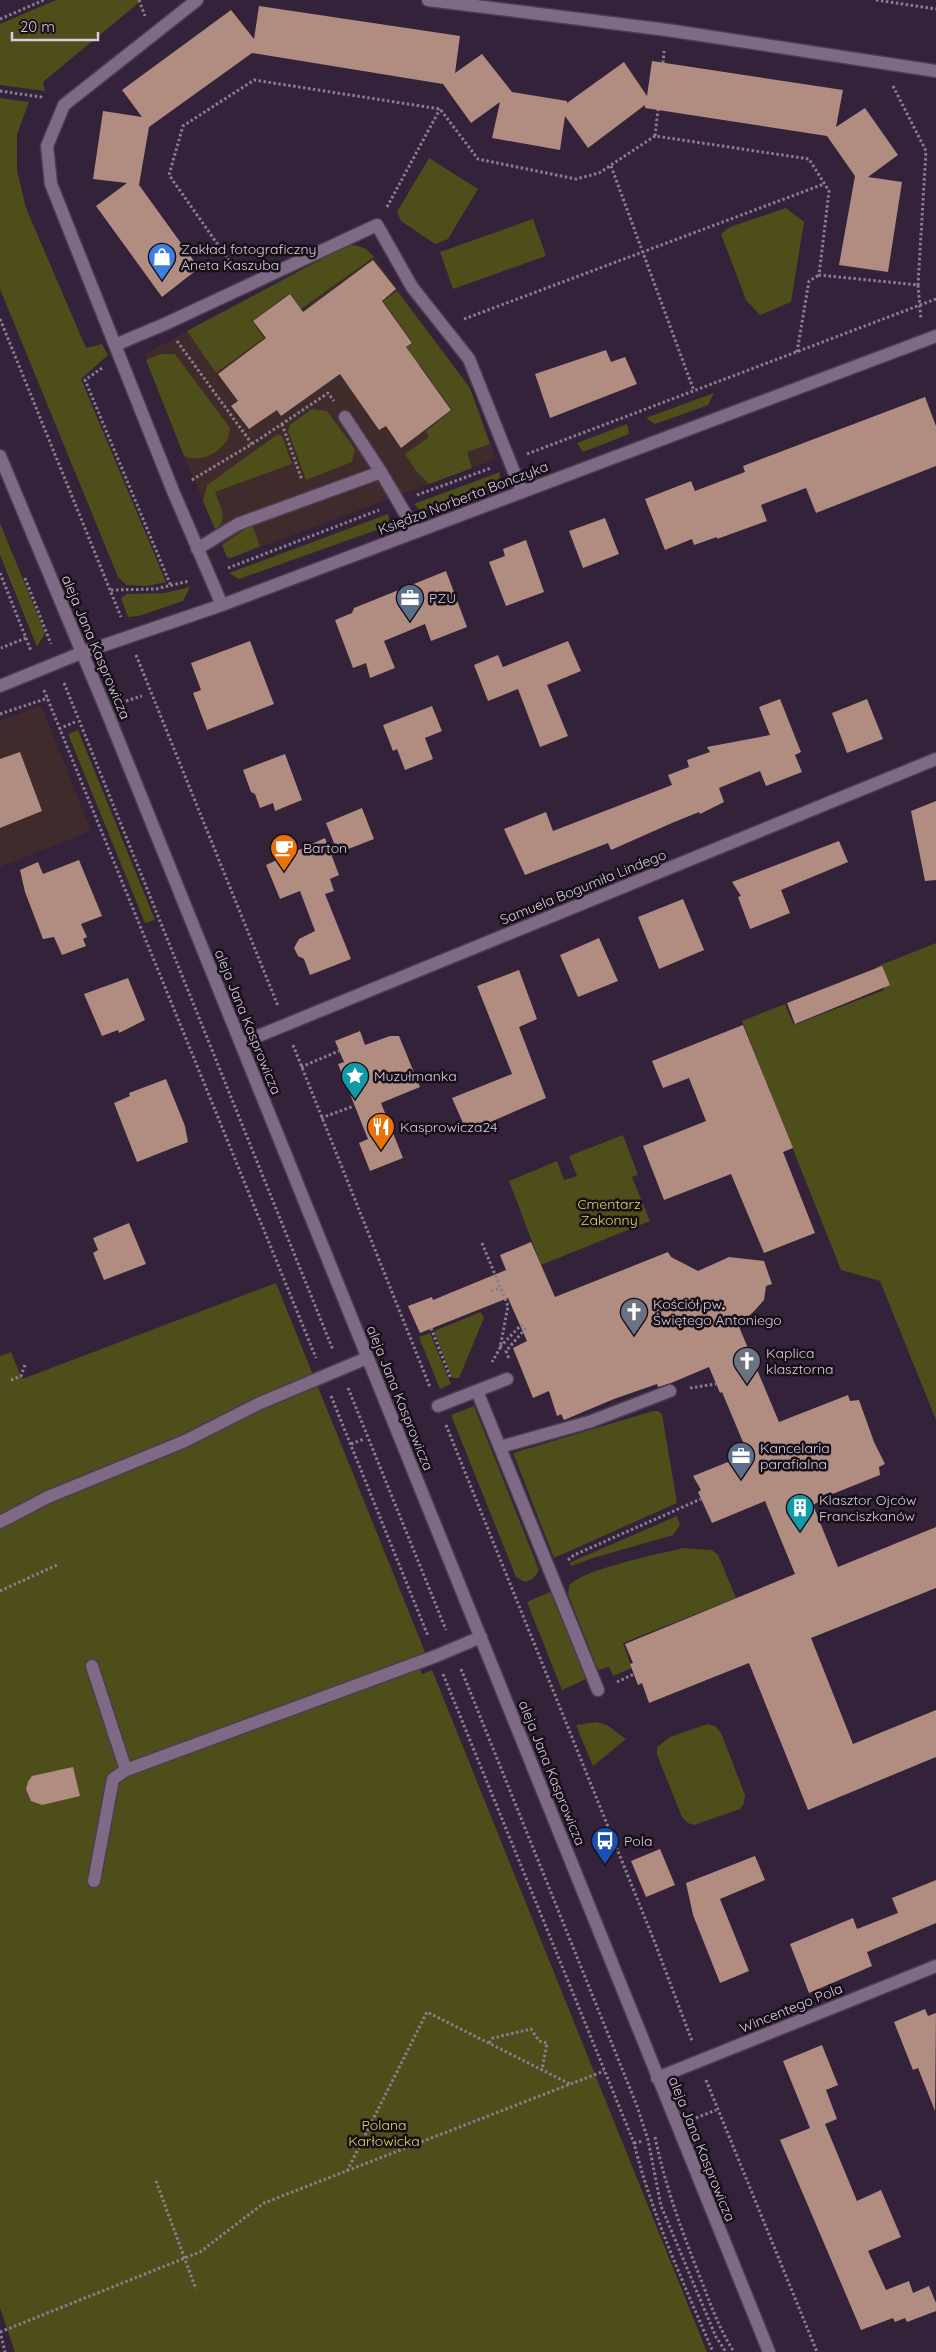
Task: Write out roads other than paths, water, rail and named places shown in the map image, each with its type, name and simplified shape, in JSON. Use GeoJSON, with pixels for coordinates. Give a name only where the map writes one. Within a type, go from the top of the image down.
{"type":"FeatureCollection","features":[{"type":"Feature","properties":{"kind":"street"},"geometry":{"type":"LineString","coordinates":[[197,0],[64,104],[48,146],[51,184],[173,491],[222,605]]}},
{"type":"Feature","properties":{"kind":"street"},"geometry":{"type":"LineString","coordinates":[[428,0],[667,30],[936,71]]}},
{"type":"Feature","properties":{"kind":"street"},"geometry":{"type":"LineString","coordinates":[[117,351],[165,324],[377,225],[412,287],[468,359],[522,492]]}},
{"type":"Feature","properties":{"kind":"street","name":"Księdza Norberta Bonczyka"},"geometry":{"type":"LineString","coordinates":[[0,686],[81,653],[222,605],[936,336]]}},
{"type":"Feature","properties":{"kind":"street"},"geometry":{"type":"LineString","coordinates":[[345,418],[381,472],[416,532]]}},
{"type":"Feature","properties":{"kind":"street","name":"aleja Jana Kasprowicza"},"geometry":{"type":"LineString","coordinates":[[0,456],[109,716],[769,2352]]}},
{"type":"Feature","properties":{"kind":"street"},"geometry":{"type":"LineString","coordinates":[[197,548],[238,524],[381,472]]}},
{"type":"Feature","properties":{"kind":"street","name":"Samuela Bogumiła Lindego"},"geometry":{"type":"LineString","coordinates":[[241,1043],[936,759]]}},
{"type":"Feature","properties":{"kind":"street"},"geometry":{"type":"LineString","coordinates":[[0,1522],[48,1497],[185,1441],[258,1404],[367,1358]]}},
{"type":"Feature","properties":{"kind":"street"},"geometry":{"type":"LineString","coordinates":[[438,1406],[507,1380]]}},
{"type":"Feature","properties":{"kind":"street"},"geometry":{"type":"LineString","coordinates":[[477,1391],[598,1690]]}},
{"type":"Feature","properties":{"kind":"street"},"geometry":{"type":"LineString","coordinates":[[500,1447],[590,1422],[670,1391]]}},
{"type":"Feature","properties":{"kind":"street"},"geometry":{"type":"LineString","coordinates":[[94,1881],[113,1779],[126,1770],[436,1656],[481,1637]]}},
{"type":"Feature","properties":{"kind":"street"},"geometry":{"type":"LineString","coordinates":[[92,1666],[126,1770]]}},
{"type":"Feature","properties":{"kind":"street","name":"Wincentego Pola"},"geometry":{"type":"LineString","coordinates":[[657,2078],[936,1966]]}},
{"type":"Feature","properties":{"kind":"place","name":"Zakład fotograficzny Aneta Kaszuba"},"geometry":{"type":"Point","coordinates":[162,281]}},
{"type":"Feature","properties":{"kind":"place","name":"PZU"},"geometry":{"type":"Point","coordinates":[410,622]}},
{"type":"Feature","properties":{"kind":"place","name":"Barton"},"geometry":{"type":"Point","coordinates":[284,872]}},
{"type":"Feature","properties":{"kind":"place","name":"Muzułmanka"},"geometry":{"type":"Point","coordinates":[355,1100]}},
{"type":"Feature","properties":{"kind":"place","name":"Kasprowicza24"},"geometry":{"type":"Point","coordinates":[381,1151]}},
{"type":"Feature","properties":{"kind":"place","name":"Kościół pw. Świętego Antoniego"},"geometry":{"type":"Point","coordinates":[634,1336]}},
{"type":"Feature","properties":{"kind":"place","name":"Kaplica klasztorna"},"geometry":{"type":"Point","coordinates":[747,1385]}},
{"type":"Feature","properties":{"kind":"place","name":"Kancelaria parafialna"},"geometry":{"type":"Point","coordinates":[741,1480]}},
{"type":"Feature","properties":{"kind":"place","name":"Klasztor Ojców Franciszkanów"},"geometry":{"type":"Point","coordinates":[800,1532]}},
{"type":"Feature","properties":{"kind":"place","name":"Pola"},"geometry":{"type":"Point","coordinates":[605,1865]}},
{"type":"Feature","properties":{"kind":"park label","name":"Cmentarz Zakonny"},"geometry":{"type":"Point","coordinates":[609,1212]}},
{"type":"Feature","properties":{"kind":"park label","name":"Polana Karłowicka"},"geometry":{"type":"Point","coordinates":[384,2134]}}]}
